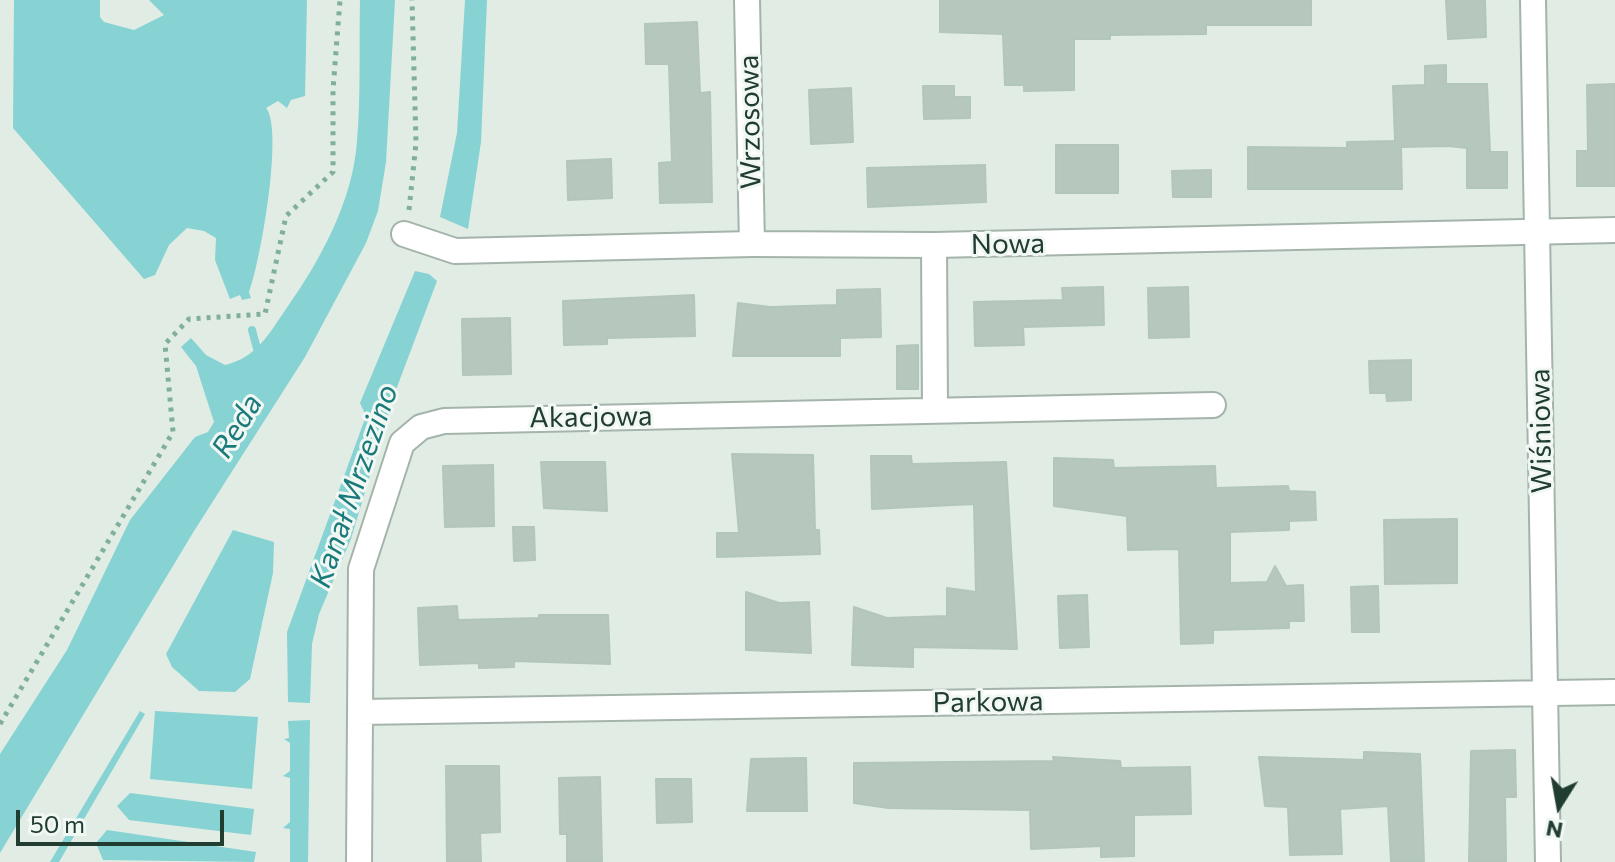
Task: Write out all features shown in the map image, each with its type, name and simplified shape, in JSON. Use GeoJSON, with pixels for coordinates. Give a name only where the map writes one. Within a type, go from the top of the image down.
{"type":"FeatureCollection","features":[{"type":"Feature","properties":{"kind":"street","name":"Wrzosowa"},"geometry":{"type":"LineString","coordinates":[[747,0],[752,244]]}},
{"type":"Feature","properties":{"kind":"street","name":"Wiśniowa"},"geometry":{"type":"LineString","coordinates":[[1533,0],[1548,862]]}},
{"type":"Feature","properties":{"kind":"street","name":"Nowa"},"geometry":{"type":"LineString","coordinates":[[404,234],[455,251],[752,244],[934,245],[1615,230]]}},
{"type":"Feature","properties":{"kind":"street"},"geometry":{"type":"LineString","coordinates":[[934,245],[935,409]]}},
{"type":"Feature","properties":{"kind":"street","name":"Akacjowa"},"geometry":{"type":"LineString","coordinates":[[359,862],[361,569],[402,443],[421,427],[444,421],[1213,405]]}},
{"type":"Feature","properties":{"kind":"street","name":"Parkowa"},"geometry":{"type":"LineString","coordinates":[[361,712],[1615,692]]}},
{"type":"Feature","properties":{"kind":"path"},"geometry":{"type":"LineString","coordinates":[[0,724],[173,432],[165,344],[189,319],[265,314],[286,216],[333,172],[333,90],[340,0]]}},
{"type":"Feature","properties":{"kind":"path"},"geometry":{"type":"LineString","coordinates":[[404,234],[412,199],[416,143],[412,0]]}},
{"type":"Feature","properties":{"kind":"water"},"geometry":{"type":"Polygon","coordinates":[[[14,0],[100,0],[100,17],[104,22],[134,30],[164,15],[149,0],[307,0],[305,96],[291,100],[287,108],[278,101],[266,108],[271,121],[271,168],[264,227],[249,292],[251,298],[242,300],[240,295],[230,299],[215,260],[216,238],[204,231],[187,228],[169,245],[155,275],[144,279],[13,128],[14,0]]]}},
{"type":"Feature","properties":{"kind":"water","name":"Reda"},"geometry":{"type":"Polygon","coordinates":[[[360,0],[395,0],[386,162],[378,211],[366,243],[305,357],[194,531],[0,853],[0,754],[67,650],[130,520],[195,437],[208,432],[214,422],[196,366],[181,347],[191,338],[206,355],[225,365],[253,351],[299,290],[333,230],[349,186],[357,141],[360,0]]]}},
{"type":"Feature","properties":{"kind":"water"},"geometry":{"type":"Polygon","coordinates":[[[465,0],[487,0],[481,142],[468,229],[440,217],[457,133],[465,0]]]}},
{"type":"Feature","properties":{"kind":"water","name":"Kanał Mrzezino"},"geometry":{"type":"Polygon","coordinates":[[[415,271],[429,274],[437,281],[394,395],[351,539],[319,614],[312,644],[310,703],[288,702],[287,632],[366,416],[360,403],[415,271]]]}},
{"type":"Feature","properties":{"kind":"water"},"geometry":{"type":"Polygon","coordinates":[[[233,530],[274,542],[273,573],[250,679],[235,692],[199,691],[172,667],[166,654],[233,530]]]}},
{"type":"Feature","properties":{"kind":"water"},"geometry":{"type":"Polygon","coordinates":[[[140,711],[145,714],[59,862],[50,862],[140,711]]]}},
{"type":"Feature","properties":{"kind":"water"},"geometry":{"type":"Polygon","coordinates":[[[155,711],[258,717],[252,789],[150,779],[155,711]]]}},
{"type":"Feature","properties":{"kind":"water"},"geometry":{"type":"Polygon","coordinates":[[[310,720],[308,862],[290,862],[290,829],[283,828],[290,822],[290,778],[283,776],[290,771],[290,743],[284,739],[289,738],[288,721],[310,720]]]}},
{"type":"Feature","properties":{"kind":"water"},"geometry":{"type":"Polygon","coordinates":[[[130,793],[254,809],[251,835],[129,820],[117,806],[130,793]]]}},
{"type":"Feature","properties":{"kind":"water"},"geometry":{"type":"Polygon","coordinates":[[[107,830],[256,852],[254,862],[103,860],[96,843],[107,830]]]}},
{"type":"Feature","properties":{"kind":"building"},"geometry":{"type":"Polygon","coordinates":[[[940,0],[1311,0],[1311,25],[1206,25],[1206,34],[1110,35],[1110,39],[1074,39],[1074,90],[1024,91],[1024,85],[1005,85],[1003,34],[940,32],[940,0]]]}},
{"type":"Feature","properties":{"kind":"building"},"geometry":{"type":"Polygon","coordinates":[[[1446,0],[1485,0],[1486,37],[1448,39],[1446,0]]]}},
{"type":"Feature","properties":{"kind":"building"},"geometry":{"type":"Polygon","coordinates":[[[697,22],[700,93],[710,92],[712,202],[660,203],[659,163],[672,162],[669,64],[646,64],[645,24],[697,22]]]}},
{"type":"Feature","properties":{"kind":"building"},"geometry":{"type":"Polygon","coordinates":[[[1446,65],[1446,84],[1487,84],[1490,152],[1507,152],[1507,188],[1467,188],[1467,148],[1448,146],[1401,147],[1402,189],[1248,189],[1248,147],[1347,148],[1347,142],[1395,141],[1393,86],[1425,85],[1425,66],[1446,65]]]}},
{"type":"Feature","properties":{"kind":"building"},"geometry":{"type":"Polygon","coordinates":[[[1615,84],[1615,186],[1577,186],[1577,151],[1588,151],[1587,85],[1615,84]]]}},
{"type":"Feature","properties":{"kind":"building"},"geometry":{"type":"Polygon","coordinates":[[[923,86],[954,86],[954,97],[970,97],[970,118],[924,119],[923,86]]]}},
{"type":"Feature","properties":{"kind":"building"},"geometry":{"type":"Polygon","coordinates":[[[851,88],[853,142],[811,144],[809,90],[851,88]]]}},
{"type":"Feature","properties":{"kind":"building"},"geometry":{"type":"Polygon","coordinates":[[[1056,145],[1118,145],[1118,193],[1056,193],[1056,145]]]}},
{"type":"Feature","properties":{"kind":"building"},"geometry":{"type":"Polygon","coordinates":[[[611,159],[612,198],[568,200],[567,161],[611,159]]]}},
{"type":"Feature","properties":{"kind":"building"},"geometry":{"type":"Polygon","coordinates":[[[985,165],[986,202],[868,207],[867,168],[985,165]]]}},
{"type":"Feature","properties":{"kind":"building"},"geometry":{"type":"Polygon","coordinates":[[[1211,170],[1211,197],[1173,197],[1172,171],[1211,170]]]}},
{"type":"Feature","properties":{"kind":"building"},"geometry":{"type":"Polygon","coordinates":[[[1103,287],[1104,325],[1023,327],[1024,345],[975,346],[974,302],[1063,300],[1062,288],[1103,287]]]}},
{"type":"Feature","properties":{"kind":"building"},"geometry":{"type":"Polygon","coordinates":[[[1188,287],[1189,337],[1149,338],[1148,288],[1188,287]]]}},
{"type":"Feature","properties":{"kind":"building"},"geometry":{"type":"Polygon","coordinates":[[[880,289],[881,337],[840,338],[840,356],[733,356],[738,303],[770,307],[837,305],[837,290],[880,289]]]}},
{"type":"Feature","properties":{"kind":"building"},"geometry":{"type":"Polygon","coordinates":[[[694,295],[695,336],[607,338],[607,344],[564,345],[563,301],[694,295]]]}},
{"type":"Feature","properties":{"kind":"building"},"geometry":{"type":"Polygon","coordinates":[[[510,318],[511,374],[463,375],[462,319],[510,318]]]}},
{"type":"Feature","properties":{"kind":"building"},"geometry":{"type":"Polygon","coordinates":[[[918,345],[918,389],[897,389],[897,346],[918,345]]]}},
{"type":"Feature","properties":{"kind":"building"},"geometry":{"type":"Polygon","coordinates":[[[1411,360],[1411,400],[1387,401],[1386,393],[1370,393],[1369,361],[1411,360]]]}},
{"type":"Feature","properties":{"kind":"building"},"geometry":{"type":"Polygon","coordinates":[[[732,454],[813,455],[815,530],[819,530],[820,554],[717,557],[717,533],[739,533],[732,454]]]}},
{"type":"Feature","properties":{"kind":"building"},"geometry":{"type":"Polygon","coordinates":[[[871,456],[911,456],[912,464],[1006,462],[1017,649],[913,647],[913,667],[852,665],[854,607],[887,618],[947,616],[947,588],[976,592],[974,504],[872,509],[871,456]]]}},
{"type":"Feature","properties":{"kind":"building"},"geometry":{"type":"Polygon","coordinates":[[[1054,458],[1113,460],[1114,468],[1215,466],[1216,488],[1288,486],[1289,491],[1315,492],[1316,520],[1289,521],[1289,530],[1230,532],[1230,583],[1267,582],[1275,566],[1286,586],[1303,585],[1304,621],[1289,621],[1289,628],[1213,630],[1213,643],[1181,644],[1179,549],[1128,550],[1127,516],[1054,506],[1054,458]]]}},
{"type":"Feature","properties":{"kind":"building"},"geometry":{"type":"Polygon","coordinates":[[[541,462],[605,462],[607,511],[544,508],[541,462]]]}},
{"type":"Feature","properties":{"kind":"building"},"geometry":{"type":"Polygon","coordinates":[[[493,465],[494,526],[445,527],[443,466],[493,465]]]}},
{"type":"Feature","properties":{"kind":"building"},"geometry":{"type":"Polygon","coordinates":[[[1457,519],[1457,583],[1385,584],[1384,520],[1457,519]]]}},
{"type":"Feature","properties":{"kind":"building"},"geometry":{"type":"Polygon","coordinates":[[[513,527],[534,527],[535,560],[514,561],[513,527]]]}},
{"type":"Feature","properties":{"kind":"building"},"geometry":{"type":"Polygon","coordinates":[[[1378,586],[1379,632],[1352,632],[1351,587],[1378,586]]]}},
{"type":"Feature","properties":{"kind":"building"},"geometry":{"type":"Polygon","coordinates":[[[746,592],[779,603],[809,602],[811,653],[746,650],[746,592]]]}},
{"type":"Feature","properties":{"kind":"building"},"geometry":{"type":"Polygon","coordinates":[[[1087,595],[1089,647],[1060,648],[1058,596],[1087,595]]]}},
{"type":"Feature","properties":{"kind":"building"},"geometry":{"type":"Polygon","coordinates":[[[457,606],[458,620],[608,615],[610,664],[514,661],[514,667],[479,668],[479,663],[420,665],[418,608],[457,606]]]}},
{"type":"Feature","properties":{"kind":"building"},"geometry":{"type":"Polygon","coordinates":[[[1515,750],[1516,797],[1505,797],[1506,862],[1469,862],[1471,751],[1515,750]]]}},
{"type":"Feature","properties":{"kind":"building"},"geometry":{"type":"Polygon","coordinates":[[[1364,752],[1420,754],[1424,861],[1391,862],[1388,806],[1340,809],[1342,854],[1290,855],[1288,807],[1265,806],[1259,757],[1364,760],[1364,752]]]}},
{"type":"Feature","properties":{"kind":"building"},"geometry":{"type":"Polygon","coordinates":[[[1053,757],[1120,761],[1121,768],[1190,767],[1191,814],[1134,815],[1134,856],[1101,857],[1101,846],[1031,849],[1030,810],[888,808],[854,803],[854,763],[1054,761],[1053,757]]]}},
{"type":"Feature","properties":{"kind":"building"},"geometry":{"type":"Polygon","coordinates":[[[806,758],[807,811],[747,811],[751,759],[806,758]]]}},
{"type":"Feature","properties":{"kind":"building"},"geometry":{"type":"Polygon","coordinates":[[[446,766],[499,766],[500,832],[480,833],[481,862],[447,862],[446,766]]]}},
{"type":"Feature","properties":{"kind":"building"},"geometry":{"type":"Polygon","coordinates":[[[600,777],[602,862],[567,862],[567,834],[560,834],[559,778],[600,777]]]}},
{"type":"Feature","properties":{"kind":"building"},"geometry":{"type":"Polygon","coordinates":[[[656,779],[691,779],[692,822],[657,823],[656,779]]]}},
{"type":"Feature","properties":{"kind":"waterway"},"geometry":{"type":"LineString","coordinates":[[252,330],[259,356]]}}]}
